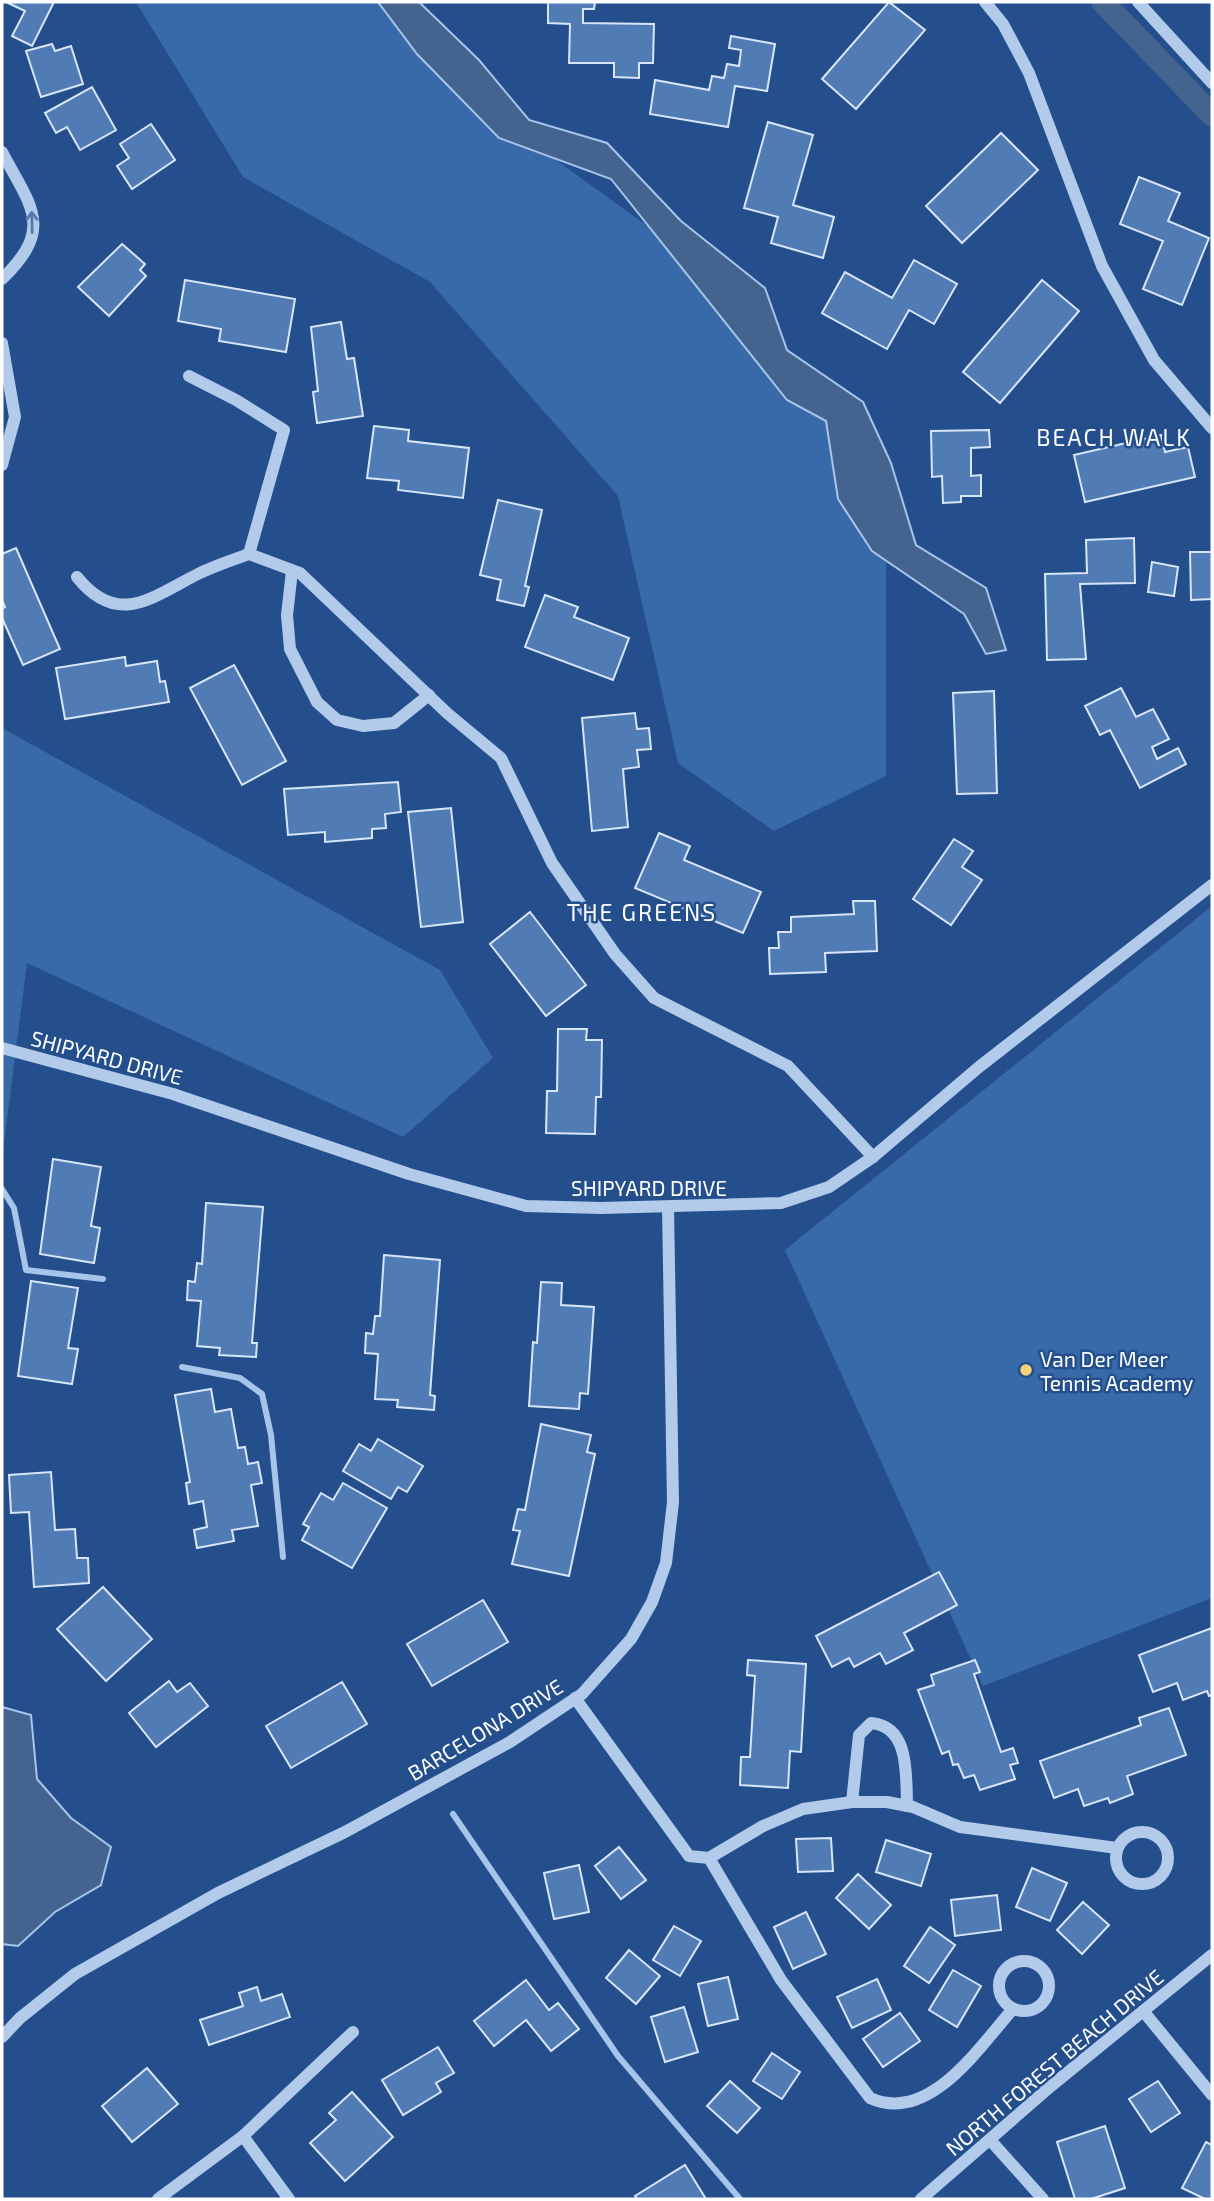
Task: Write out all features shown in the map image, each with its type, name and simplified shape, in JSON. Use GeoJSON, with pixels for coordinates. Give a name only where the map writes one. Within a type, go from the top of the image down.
{"type":"FeatureCollection","features":[{"type":"Feature","properties":{"kind":"street"},"geometry":{"type":"LineString","coordinates":[[985,2],[1003,24],[1029,73],[1102,266],[1154,360],[1212,428]]}},
{"type":"Feature","properties":{"kind":"street"},"geometry":{"type":"LineString","coordinates":[[1138,2],[1212,83]]}},
{"type":"Feature","properties":{"kind":"street"},"geometry":{"type":"LineString","coordinates":[[2,152],[32,208],[35,222],[27,251],[2,279]]}},
{"type":"Feature","properties":{"kind":"street"},"geometry":{"type":"LineString","coordinates":[[2,343],[15,417],[2,465]]}},
{"type":"Feature","properties":{"kind":"street"},"geometry":{"type":"LineString","coordinates":[[189,376],[236,400],[284,430],[249,554]]}},
{"type":"Feature","properties":{"kind":"street"},"geometry":{"type":"LineString","coordinates":[[77,578],[96,598],[108,604],[129,605],[158,597],[197,574],[249,554],[300,573],[429,695],[501,758],[552,863],[615,954],[654,998],[788,1066],[873,1157]]}},
{"type":"Feature","properties":{"kind":"street"},"geometry":{"type":"LineString","coordinates":[[292,571],[287,615],[290,649],[317,702],[337,720],[363,726],[394,723],[429,695]]}},
{"type":"Feature","properties":{"kind":"street","name":"SHIPYARD DRIVE"},"geometry":{"type":"LineString","coordinates":[[2,1048],[173,1094],[409,1174],[526,1206],[668,1207],[781,1203],[829,1187],[873,1157],[979,1067],[1212,885]]}},
{"type":"Feature","properties":{"kind":"street","name":"BARCELONA DRIVE"},"geometry":{"type":"LineString","coordinates":[[2,2037],[20,2018],[75,1975],[218,1893],[345,1832],[510,1742],[575,1698],[631,1639],[652,1602],[666,1563],[673,1502],[668,1207]]}},
{"type":"Feature","properties":{"kind":"street"},"geometry":{"type":"LineString","coordinates":[[575,1698],[689,1856],[709,1858],[763,1826],[803,1809],[852,1802],[907,1806],[960,1827],[1117,1848]]}},
{"type":"Feature","properties":{"kind":"street"},"geometry":{"type":"LineString","coordinates":[[852,1802],[859,1735],[871,1723],[883,1724],[894,1732],[900,1745],[905,1767],[907,1806]]}},
{"type":"Feature","properties":{"kind":"street"},"geometry":{"type":"LineString","coordinates":[[1136,1832],[1153,1833],[1166,1846],[1168,1863],[1165,1871],[1152,1882],[1144,1884],[1127,1880],[1116,1866],[1117,1848],[1121,1840],[1136,1832]]}},
{"type":"Feature","properties":{"kind":"street"},"geometry":{"type":"LineString","coordinates":[[709,1858],[782,1980],[870,2098],[885,2105],[911,2102],[947,2082],[1013,2009]]}},
{"type":"Feature","properties":{"kind":"street","name":"NORTH FOREST BEACH DRIVE"},"geometry":{"type":"LineString","coordinates":[[921,2199],[991,2141],[1051,2086],[1212,1955]]}},
{"type":"Feature","properties":{"kind":"street"},"geometry":{"type":"LineString","coordinates":[[1015,1962],[1032,1962],[1045,1972],[1049,1980],[1047,1996],[1043,2003],[1029,2011],[1013,2009],[1001,1997],[999,1981],[1008,1966],[1015,1962]]}},
{"type":"Feature","properties":{"kind":"street"},"geometry":{"type":"LineString","coordinates":[[1144,2012],[1212,2095]]}},
{"type":"Feature","properties":{"kind":"street"},"geometry":{"type":"LineString","coordinates":[[158,2199],[243,2136],[353,2032]]}},
{"type":"Feature","properties":{"kind":"street"},"geometry":{"type":"LineString","coordinates":[[243,2136],[289,2199]]}},
{"type":"Feature","properties":{"kind":"street"},"geometry":{"type":"LineString","coordinates":[[991,2141],[1042,2199]]}},
{"type":"Feature","properties":{"kind":"shaded area"},"geometry":{"type":"Polygon","coordinates":[[[136,2],[382,2],[552,157],[675,246],[886,489],[886,776],[774,831],[678,763],[618,496],[430,282],[243,177],[136,2]]]}},
{"type":"Feature","properties":{"kind":"shaded area"},"geometry":{"type":"Polygon","coordinates":[[[378,2],[419,2],[479,60],[529,120],[607,143],[681,221],[765,288],[787,350],[863,402],[891,463],[916,545],[986,588],[1006,650],[986,654],[964,614],[872,551],[838,499],[826,421],[787,400],[611,179],[499,138],[417,54],[378,2]]]}},
{"type":"Feature","properties":{"kind":"shaded area"},"geometry":{"type":"Polygon","coordinates":[[[2,728],[440,970],[493,1058],[403,1137],[27,963],[2,1159],[2,728]]]}},
{"type":"Feature","properties":{"kind":"shaded area","name":"Van Der Meer Tennis Academy"},"geometry":{"type":"Polygon","coordinates":[[[1212,906],[1212,1598],[983,1686],[785,1250],[1212,906]]]}},
{"type":"Feature","properties":{"kind":"shaded area"},"geometry":{"type":"Polygon","coordinates":[[[2,1707],[31,1715],[37,1779],[71,1818],[111,1847],[101,1885],[55,1912],[18,1946],[2,1944],[2,1707]]]}},
{"type":"Feature","properties":{"kind":"building"},"geometry":{"type":"Polygon","coordinates":[[[6,2],[54,2],[32,46],[12,36],[25,11],[6,2]]]}},
{"type":"Feature","properties":{"kind":"building"},"geometry":{"type":"Polygon","coordinates":[[[548,2],[595,2],[594,9],[583,9],[583,23],[654,24],[653,63],[639,63],[639,78],[614,77],[614,63],[569,63],[570,24],[548,23],[548,2]]]}},
{"type":"Feature","properties":{"kind":"building"},"geometry":{"type":"Polygon","coordinates":[[[889,2],[925,30],[856,109],[822,79],[889,2]]]}},
{"type":"Feature","properties":{"kind":"building"},"geometry":{"type":"Polygon","coordinates":[[[731,36],[775,44],[767,91],[735,86],[728,127],[650,114],[655,80],[709,90],[712,76],[724,78],[727,64],[739,66],[741,50],[729,48],[731,36]]]}},
{"type":"Feature","properties":{"kind":"building"},"geometry":{"type":"Polygon","coordinates":[[[52,44],[55,51],[71,46],[83,84],[41,97],[26,51],[52,44]]]}},
{"type":"Feature","properties":{"kind":"building"},"geometry":{"type":"Polygon","coordinates":[[[92,87],[116,130],[80,150],[67,127],[56,133],[45,113],[92,87]]]}},
{"type":"Feature","properties":{"kind":"building"},"geometry":{"type":"Polygon","coordinates":[[[768,122],[813,135],[793,205],[834,217],[823,258],[771,243],[778,217],[744,208],[768,122]]]}},
{"type":"Feature","properties":{"kind":"building"},"geometry":{"type":"Polygon","coordinates":[[[151,124],[175,160],[132,189],[117,166],[129,158],[120,144],[151,124]]]}},
{"type":"Feature","properties":{"kind":"building"},"geometry":{"type":"Polygon","coordinates":[[[1001,133],[1038,170],[962,243],[926,206],[1001,133]]]}},
{"type":"Feature","properties":{"kind":"building"},"geometry":{"type":"Polygon","coordinates":[[[1139,177],[1180,193],[1168,221],[1209,238],[1182,305],[1143,289],[1163,241],[1120,224],[1139,177]]]}},
{"type":"Feature","properties":{"kind":"building"},"geometry":{"type":"Polygon","coordinates":[[[122,244],[145,264],[140,270],[146,276],[109,316],[78,287],[122,244]]]}},
{"type":"Feature","properties":{"kind":"building"},"geometry":{"type":"Polygon","coordinates":[[[914,260],[957,284],[934,324],[909,310],[887,349],[822,313],[845,272],[892,298],[914,260]]]}},
{"type":"Feature","properties":{"kind":"building"},"geometry":{"type":"Polygon","coordinates":[[[185,280],[295,299],[286,352],[219,341],[221,329],[178,321],[185,280]]]}},
{"type":"Feature","properties":{"kind":"building"},"geometry":{"type":"Polygon","coordinates":[[[1042,280],[1079,311],[1000,403],[963,372],[1042,280]]]}},
{"type":"Feature","properties":{"kind":"building"},"geometry":{"type":"Polygon","coordinates":[[[341,322],[347,359],[354,358],[363,416],[317,423],[313,392],[318,391],[311,327],[341,322]]]}},
{"type":"Feature","properties":{"kind":"building"},"geometry":{"type":"Polygon","coordinates":[[[374,426],[409,430],[408,441],[469,448],[463,498],[398,490],[399,481],[367,478],[374,426]]]}},
{"type":"Feature","properties":{"kind":"building"},"geometry":{"type":"Polygon","coordinates":[[[989,430],[990,447],[971,448],[971,476],[981,475],[981,496],[961,496],[961,502],[943,503],[942,476],[932,477],[931,431],[989,430]]]}},
{"type":"Feature","properties":{"kind":"building"},"geometry":{"type":"Polygon","coordinates":[[[1161,435],[1165,452],[1188,447],[1195,477],[1085,502],[1074,455],[1161,435]]]}},
{"type":"Feature","properties":{"kind":"building"},"geometry":{"type":"Polygon","coordinates":[[[498,500],[542,510],[525,586],[529,587],[524,606],[497,600],[501,580],[480,575],[498,500]]]}},
{"type":"Feature","properties":{"kind":"building"},"geometry":{"type":"Polygon","coordinates":[[[1134,538],[1135,583],[1080,584],[1086,659],[1047,660],[1045,574],[1087,573],[1086,540],[1134,538]]]}},
{"type":"Feature","properties":{"kind":"building"},"geometry":{"type":"Polygon","coordinates":[[[16,548],[60,649],[23,665],[2,618],[2,609],[5,607],[2,600],[2,554],[16,548]]]}},
{"type":"Feature","properties":{"kind":"building"},"geometry":{"type":"Polygon","coordinates":[[[1190,552],[1212,552],[1212,599],[1191,600],[1190,552]]]}},
{"type":"Feature","properties":{"kind":"building"},"geometry":{"type":"Polygon","coordinates":[[[1152,562],[1178,567],[1174,596],[1148,592],[1152,562]]]}},
{"type":"Feature","properties":{"kind":"building"},"geometry":{"type":"Polygon","coordinates":[[[545,595],[578,607],[574,617],[629,638],[613,680],[525,647],[545,595]]]}},
{"type":"Feature","properties":{"kind":"building"},"geometry":{"type":"Polygon","coordinates":[[[125,657],[126,666],[157,661],[160,682],[165,681],[169,702],[65,719],[56,668],[125,657]]]}},
{"type":"Feature","properties":{"kind":"building"},"geometry":{"type":"Polygon","coordinates":[[[234,665],[286,761],[242,785],[190,688],[234,665]]]}},
{"type":"Feature","properties":{"kind":"building"},"geometry":{"type":"Polygon","coordinates":[[[1121,688],[1136,717],[1153,709],[1169,739],[1152,747],[1157,759],[1178,748],[1186,764],[1140,788],[1110,730],[1100,735],[1085,706],[1121,688]]]}},
{"type":"Feature","properties":{"kind":"building"},"geometry":{"type":"Polygon","coordinates":[[[994,691],[997,793],[957,794],[953,693],[994,691]]]}},
{"type":"Feature","properties":{"kind":"building"},"geometry":{"type":"Polygon","coordinates":[[[635,713],[637,729],[649,728],[651,749],[637,750],[639,767],[623,769],[628,827],[592,831],[582,718],[635,713]]]}},
{"type":"Feature","properties":{"kind":"building"},"geometry":{"type":"Polygon","coordinates":[[[398,782],[401,812],[385,814],[386,828],[372,829],[372,838],[325,842],[325,832],[288,835],[284,789],[398,782]]]}},
{"type":"Feature","properties":{"kind":"building"},"geometry":{"type":"Polygon","coordinates":[[[451,808],[463,922],[421,927],[408,812],[451,808]]]}},
{"type":"Feature","properties":{"kind":"building"},"geometry":{"type":"Polygon","coordinates":[[[659,833],[690,846],[684,860],[761,892],[743,933],[635,888],[659,833]]]}},
{"type":"Feature","properties":{"kind":"building"},"geometry":{"type":"Polygon","coordinates":[[[954,839],[973,851],[962,867],[982,880],[951,925],[913,899],[954,839]]]}},
{"type":"Feature","properties":{"kind":"building"},"geometry":{"type":"Polygon","coordinates":[[[853,901],[875,901],[877,951],[825,953],[826,972],[770,974],[769,948],[779,948],[778,932],[791,932],[791,917],[854,914],[853,901]]]}},
{"type":"Feature","properties":{"kind":"building"},"geometry":{"type":"Polygon","coordinates":[[[530,912],[586,985],[546,1016],[490,944],[530,912]]]}},
{"type":"Feature","properties":{"kind":"building"},"geometry":{"type":"Polygon","coordinates":[[[558,1029],[587,1029],[586,1040],[602,1040],[601,1097],[596,1097],[595,1134],[546,1133],[547,1091],[557,1091],[558,1029]]]}},
{"type":"Feature","properties":{"kind":"building"},"geometry":{"type":"Polygon","coordinates":[[[53,1159],[101,1167],[91,1226],[100,1228],[94,1263],[40,1254],[53,1159]]]}},
{"type":"Feature","properties":{"kind":"building"},"geometry":{"type":"Polygon","coordinates":[[[206,1203],[263,1207],[252,1343],[257,1343],[256,1357],[219,1355],[220,1348],[197,1346],[201,1301],[187,1300],[188,1281],[195,1282],[197,1263],[202,1264],[206,1203]]]}},
{"type":"Feature","properties":{"kind":"building"},"geometry":{"type":"Polygon","coordinates":[[[384,1255],[440,1260],[430,1395],[435,1396],[434,1410],[397,1407],[398,1400],[375,1399],[378,1354],[365,1353],[366,1333],[373,1334],[375,1316],[380,1316],[384,1255]]]}},
{"type":"Feature","properties":{"kind":"building"},"geometry":{"type":"Polygon","coordinates":[[[31,1281],[78,1288],[68,1348],[78,1349],[72,1384],[18,1376],[31,1281]]]}},
{"type":"Feature","properties":{"kind":"building"},"geometry":{"type":"Polygon","coordinates":[[[541,1282],[562,1283],[561,1305],[594,1307],[588,1394],[580,1393],[579,1409],[529,1406],[533,1342],[537,1343],[541,1282]]]}},
{"type":"Feature","properties":{"kind":"building"},"geometry":{"type":"Polygon","coordinates":[[[211,1389],[215,1412],[231,1409],[238,1448],[245,1447],[248,1464],[258,1462],[262,1483],[251,1485],[258,1526],[232,1530],[234,1541],[197,1548],[194,1530],[207,1527],[203,1501],[189,1504],[186,1483],[190,1482],[175,1395],[211,1389]]]}},
{"type":"Feature","properties":{"kind":"building"},"geometry":{"type":"Polygon","coordinates":[[[541,1424],[591,1435],[587,1452],[595,1454],[569,1576],[512,1564],[520,1531],[513,1530],[518,1509],[525,1510],[541,1424]]]}},
{"type":"Feature","properties":{"kind":"building"},"geometry":{"type":"Polygon","coordinates":[[[378,1439],[423,1466],[407,1492],[398,1487],[391,1499],[343,1471],[359,1444],[371,1451],[378,1439]]]}},
{"type":"Feature","properties":{"kind":"building"},"geometry":{"type":"Polygon","coordinates":[[[51,1472],[55,1530],[75,1529],[77,1558],[88,1558],[89,1583],[34,1587],[29,1512],[11,1513],[9,1475],[51,1472]]]}},
{"type":"Feature","properties":{"kind":"building"},"geometry":{"type":"Polygon","coordinates":[[[343,1483],[387,1508],[352,1568],[302,1540],[309,1527],[303,1524],[321,1493],[333,1500],[343,1483]]]}},
{"type":"Feature","properties":{"kind":"building"},"geometry":{"type":"Polygon","coordinates":[[[939,1572],[957,1605],[904,1633],[913,1650],[886,1664],[880,1653],[854,1667],[849,1658],[832,1667],[816,1636],[939,1572]]]}},
{"type":"Feature","properties":{"kind":"building"},"geometry":{"type":"Polygon","coordinates":[[[103,1587],[152,1639],[106,1681],[57,1629],[103,1587]]]}},
{"type":"Feature","properties":{"kind":"building"},"geometry":{"type":"Polygon","coordinates":[[[483,1600],[508,1642],[432,1686],[407,1644],[483,1600]]]}},
{"type":"Feature","properties":{"kind":"building"},"geometry":{"type":"Polygon","coordinates":[[[1212,1628],[1212,1695],[1209,1696],[1207,1691],[1183,1700],[1177,1683],[1153,1692],[1139,1655],[1212,1628]]]}},
{"type":"Feature","properties":{"kind":"building"},"geometry":{"type":"Polygon","coordinates":[[[748,1660],[806,1664],[801,1752],[790,1751],[788,1788],[740,1785],[741,1757],[750,1757],[755,1676],[747,1675],[748,1660]]]}},
{"type":"Feature","properties":{"kind":"building"},"geometry":{"type":"Polygon","coordinates":[[[975,1660],[980,1672],[974,1674],[1001,1752],[1013,1748],[1018,1763],[1010,1765],[1015,1779],[980,1790],[974,1775],[964,1778],[958,1764],[953,1765],[949,1751],[942,1754],[918,1690],[934,1685],[931,1675],[975,1660]]]}},
{"type":"Feature","properties":{"kind":"building"},"geometry":{"type":"Polygon","coordinates":[[[169,1681],[177,1692],[190,1683],[208,1706],[156,1747],[129,1713],[169,1681]]]}},
{"type":"Feature","properties":{"kind":"building"},"geometry":{"type":"Polygon","coordinates":[[[342,1682],[367,1724],[291,1768],[266,1726],[342,1682]]]}},
{"type":"Feature","properties":{"kind":"building"},"geometry":{"type":"Polygon","coordinates":[[[1169,1708],[1186,1755],[1127,1776],[1133,1794],[1110,1803],[1108,1798],[1084,1806],[1078,1789],[1054,1798],[1040,1761],[1141,1725],[1139,1718],[1169,1708]]]}},
{"type":"Feature","properties":{"kind":"building"},"geometry":{"type":"Polygon","coordinates":[[[831,1838],[833,1871],[798,1872],[796,1839],[831,1838]]]}},
{"type":"Feature","properties":{"kind":"building"},"geometry":{"type":"Polygon","coordinates":[[[886,1840],[931,1854],[921,1886],[876,1872],[886,1840]]]}},
{"type":"Feature","properties":{"kind":"building"},"geometry":{"type":"Polygon","coordinates":[[[619,1847],[646,1880],[621,1899],[595,1866],[619,1847]]]}},
{"type":"Feature","properties":{"kind":"building"},"geometry":{"type":"Polygon","coordinates":[[[579,1865],[589,1912],[554,1919],[544,1873],[579,1865]]]}},
{"type":"Feature","properties":{"kind":"building"},"geometry":{"type":"Polygon","coordinates":[[[1032,1868],[1067,1883],[1050,1921],[1016,1907],[1032,1868]]]}},
{"type":"Feature","properties":{"kind":"building"},"geometry":{"type":"Polygon","coordinates":[[[858,1874],[891,1905],[869,1929],[836,1898],[858,1874]]]}},
{"type":"Feature","properties":{"kind":"building"},"geometry":{"type":"Polygon","coordinates":[[[997,1895],[1001,1930],[955,1936],[951,1900],[997,1895]]]}},
{"type":"Feature","properties":{"kind":"building"},"geometry":{"type":"Polygon","coordinates":[[[1083,1902],[1109,1925],[1082,1954],[1057,1930],[1083,1902]]]}},
{"type":"Feature","properties":{"kind":"building"},"geometry":{"type":"Polygon","coordinates":[[[806,1912],[826,1954],[793,1969],[774,1927],[806,1912]]]}},
{"type":"Feature","properties":{"kind":"building"},"geometry":{"type":"Polygon","coordinates":[[[674,1926],[701,1941],[680,1976],[653,1960],[674,1926]]]}},
{"type":"Feature","properties":{"kind":"building"},"geometry":{"type":"Polygon","coordinates":[[[930,1927],[955,1945],[929,1983],[904,1966],[930,1927]]]}},
{"type":"Feature","properties":{"kind":"building"},"geometry":{"type":"Polygon","coordinates":[[[629,1950],[660,1976],[636,2004],[606,1978],[629,1950]]]}},
{"type":"Feature","properties":{"kind":"building"},"geometry":{"type":"Polygon","coordinates":[[[953,1970],[981,1986],[957,2027],[929,2010],[953,1970]]]}},
{"type":"Feature","properties":{"kind":"building"},"geometry":{"type":"Polygon","coordinates":[[[728,1977],[738,2019],[708,2026],[698,1984],[728,1977]]]}},
{"type":"Feature","properties":{"kind":"building"},"geometry":{"type":"Polygon","coordinates":[[[877,1979],[891,2010],[852,2028],[837,1997],[877,1979]]]}},
{"type":"Feature","properties":{"kind":"building"},"geometry":{"type":"Polygon","coordinates":[[[526,1980],[549,2010],[558,2003],[579,2029],[551,2051],[526,2020],[494,2046],[474,2021],[526,1980]]]}},
{"type":"Feature","properties":{"kind":"building"},"geometry":{"type":"Polygon","coordinates":[[[257,1987],[261,2001],[282,1994],[290,2017],[209,2045],[200,2020],[243,2006],[239,1993],[257,1987]]]}},
{"type":"Feature","properties":{"kind":"building"},"geometry":{"type":"Polygon","coordinates":[[[684,2007],[698,2052],[665,2062],[651,2017],[684,2007]]]}},
{"type":"Feature","properties":{"kind":"building"},"geometry":{"type":"Polygon","coordinates":[[[900,2013],[920,2041],[883,2067],[863,2039],[900,2013]]]}},
{"type":"Feature","properties":{"kind":"building"},"geometry":{"type":"Polygon","coordinates":[[[438,2047],[454,2073],[436,2083],[441,2092],[403,2115],[382,2080],[438,2047]]]}},
{"type":"Feature","properties":{"kind":"building"},"geometry":{"type":"Polygon","coordinates":[[[772,2053],[800,2072],[782,2099],[753,2081],[772,2053]]]}},
{"type":"Feature","properties":{"kind":"building"},"geometry":{"type":"Polygon","coordinates":[[[147,2068],[178,2104],[132,2142],[102,2106],[147,2068]]]}},
{"type":"Feature","properties":{"kind":"building"},"geometry":{"type":"Polygon","coordinates":[[[730,2081],[760,2108],[737,2133],[707,2106],[730,2081]]]}},
{"type":"Feature","properties":{"kind":"building"},"geometry":{"type":"Polygon","coordinates":[[[1158,2081],[1180,2113],[1151,2132],[1129,2099],[1158,2081]]]}},
{"type":"Feature","properties":{"kind":"building"},"geometry":{"type":"Polygon","coordinates":[[[352,2092],[393,2137],[345,2181],[310,2143],[336,2120],[329,2113],[352,2092]]]}},
{"type":"Feature","properties":{"kind":"building"},"geometry":{"type":"Polygon","coordinates":[[[1105,2126],[1125,2188],[1091,2199],[1075,2199],[1057,2142],[1105,2126]]]}},
{"type":"Feature","properties":{"kind":"building"},"geometry":{"type":"Polygon","coordinates":[[[1206,2142],[1212,2145],[1212,2199],[1205,2199],[1182,2188],[1206,2142]]]}},
{"type":"Feature","properties":{"kind":"building"},"geometry":{"type":"Polygon","coordinates":[[[685,2165],[706,2199],[637,2199],[635,2196],[685,2165]]]}},
{"type":"Feature","properties":{"kind":"waterway"},"geometry":{"type":"LineString","coordinates":[[1103,2],[1212,115]]}},
{"type":"Feature","properties":{"kind":"waterway"},"geometry":{"type":"LineString","coordinates":[[2,1189],[14,1208],[26,1270],[103,1279]]}},
{"type":"Feature","properties":{"kind":"waterway"},"geometry":{"type":"LineString","coordinates":[[182,1367],[240,1378],[262,1394],[271,1435],[283,1557]]}},
{"type":"Feature","properties":{"kind":"waterway"},"geometry":{"type":"LineString","coordinates":[[453,1814],[618,2056],[740,2199]]}},
{"type":"Feature","properties":{"kind":"place","name":"Van Der Meer Tennis Academy"},"geometry":{"type":"Point","coordinates":[1026,1370]}},
{"type":"Feature","properties":{"kind":"district","name":"BEACH WALK"},"geometry":{"type":"Point","coordinates":[1114,437]}},
{"type":"Feature","properties":{"kind":"district","name":"THE GREENS"},"geometry":{"type":"Point","coordinates":[642,912]}}]}
